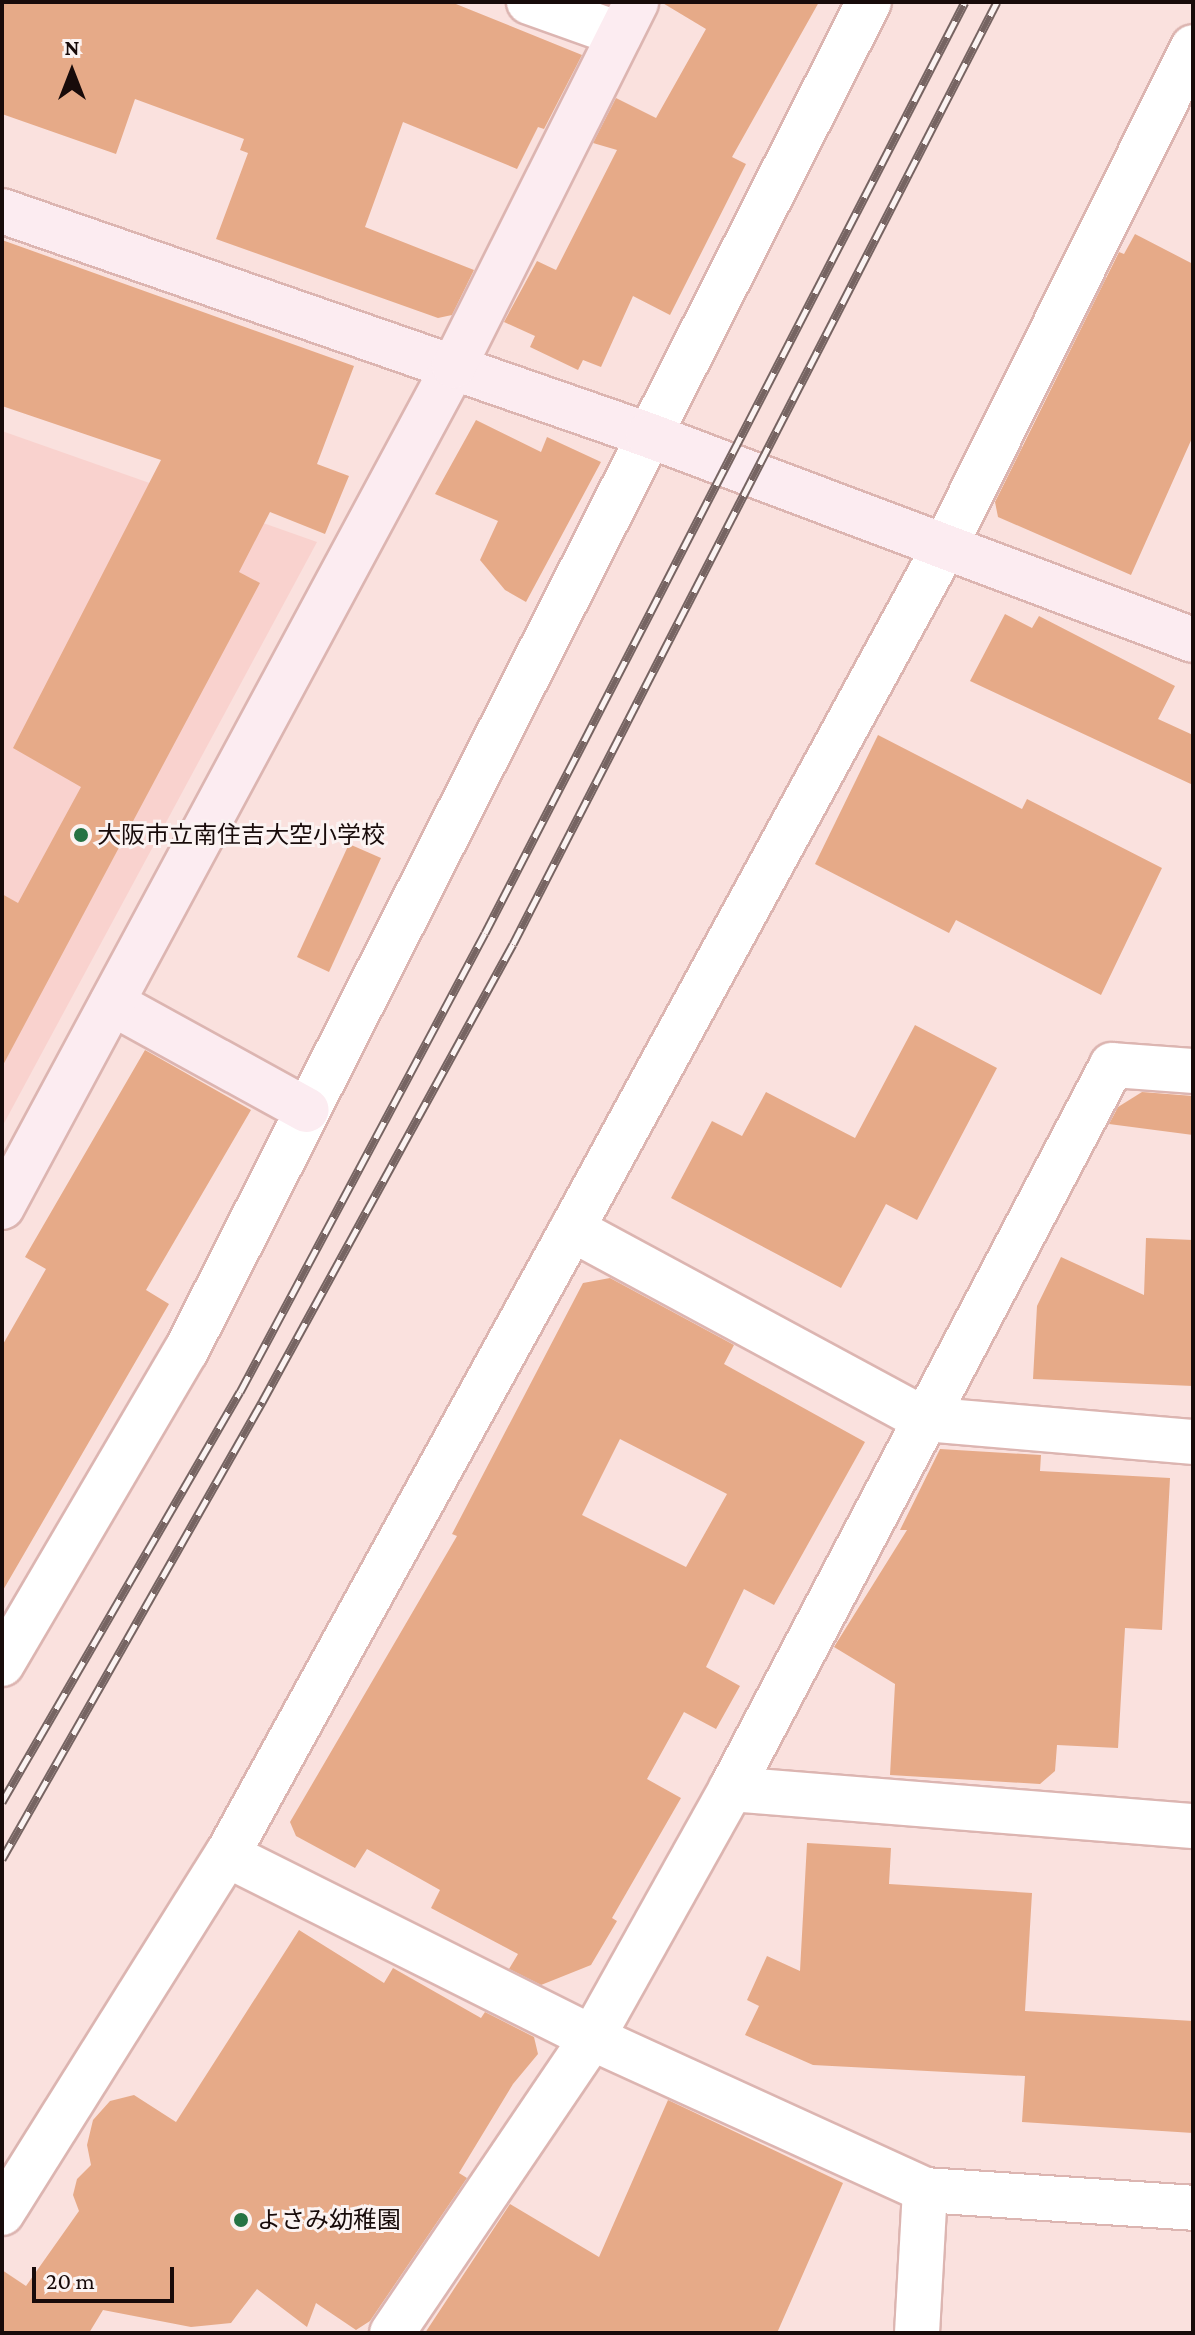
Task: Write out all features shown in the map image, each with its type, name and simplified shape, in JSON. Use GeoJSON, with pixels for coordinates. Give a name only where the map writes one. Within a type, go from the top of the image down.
{"type":"FeatureCollection","features":[{"type":"Feature","properties":{"kind":"street"},"geometry":{"type":"LineString","coordinates":[[2,1207],[454,366],[628,18],[529,2]]}},
{"type":"Feature","properties":{"kind":"street"},"geometry":{"type":"LineString","coordinates":[[2,1664],[186,1351],[869,2]]}},
{"type":"Feature","properties":{"kind":"street"},"geometry":{"type":"LineString","coordinates":[[2,2213],[227,1855],[572,1229],[945,546],[1193,47]]}},
{"type":"Feature","properties":{"kind":"street"},"geometry":{"type":"LineString","coordinates":[[2,211],[648,435],[1193,640]]}},
{"type":"Feature","properties":{"kind":"street"},"geometry":{"type":"LineString","coordinates":[[112,1003],[307,1110]]}},
{"type":"Feature","properties":{"kind":"street"},"geometry":{"type":"LineString","coordinates":[[392,2333],[592,2038],[731,1789],[1112,1065],[1193,1071]]}},
{"type":"Feature","properties":{"kind":"street"},"geometry":{"type":"LineString","coordinates":[[572,1229],[924,1419],[1193,1442]]}},
{"type":"Feature","properties":{"kind":"street"},"geometry":{"type":"LineString","coordinates":[[731,1789],[1193,1826]]}},
{"type":"Feature","properties":{"kind":"street"},"geometry":{"type":"LineString","coordinates":[[227,1855],[592,2038],[925,2190],[1193,2208]]}},
{"type":"Feature","properties":{"kind":"street"},"geometry":{"type":"LineString","coordinates":[[917,2333],[925,2190]]}},
{"type":"Feature","properties":{"kind":"shaded area","name":"大阪市立南住吉大空小学校"},"geometry":{"type":"Polygon","coordinates":[[[2,431],[317,542],[2,1127],[2,431]]]}},
{"type":"Feature","properties":{"kind":"building"},"geometry":{"type":"Polygon","coordinates":[[[2,2],[451,2],[582,55],[544,129],[538,127],[517,169],[403,122],[365,227],[474,270],[452,315],[438,318],[216,239],[248,153],[240,150],[244,139],[135,99],[116,154],[2,114],[2,2]]]}},
{"type":"Feature","properties":{"kind":"building"},"geometry":{"type":"Polygon","coordinates":[[[661,2],[819,2],[732,157],[746,164],[670,315],[633,296],[601,367],[583,360],[578,370],[530,347],[535,336],[504,322],[537,261],[556,270],[617,150],[593,143],[616,98],[656,118],[706,29],[661,2]]]}},
{"type":"Feature","properties":{"kind":"building"},"geometry":{"type":"Polygon","coordinates":[[[1135,234],[1193,264],[1193,436],[1131,575],[998,517],[995,502],[1119,252],[1124,254],[1135,234]]]}},
{"type":"Feature","properties":{"kind":"building"},"geometry":{"type":"Polygon","coordinates":[[[2,240],[354,366],[317,464],[349,476],[325,534],[270,512],[239,572],[260,583],[2,1067],[2,894],[18,903],[81,787],[13,748],[161,460],[2,406],[2,240]]]}},
{"type":"Feature","properties":{"kind":"building"},"geometry":{"type":"Polygon","coordinates":[[[476,420],[541,452],[547,437],[601,462],[526,602],[505,590],[480,560],[498,521],[435,494],[476,420]]]}},
{"type":"Feature","properties":{"kind":"building"},"geometry":{"type":"Polygon","coordinates":[[[1005,614],[1032,628],[1039,616],[1175,686],[1158,719],[1193,735],[1193,785],[970,681],[1005,614]]]}},
{"type":"Feature","properties":{"kind":"building"},"geometry":{"type":"Polygon","coordinates":[[[878,735],[1022,809],[1027,799],[1162,868],[1101,995],[956,920],[949,933],[815,864],[878,735]]]}},
{"type":"Feature","properties":{"kind":"building"},"geometry":{"type":"Polygon","coordinates":[[[349,844],[381,858],[329,972],[297,957],[349,844]]]}},
{"type":"Feature","properties":{"kind":"building"},"geometry":{"type":"Polygon","coordinates":[[[915,1025],[997,1068],[917,1220],[886,1204],[841,1288],[671,1198],[712,1121],[742,1136],[766,1092],[855,1138],[915,1025]]]}},
{"type":"Feature","properties":{"kind":"building"},"geometry":{"type":"Polygon","coordinates":[[[145,1050],[251,1110],[146,1290],[169,1304],[2,1592],[2,1346],[46,1269],[25,1257],[145,1050]]]}},
{"type":"Feature","properties":{"kind":"building"},"geometry":{"type":"Polygon","coordinates":[[[1142,1092],[1193,1096],[1193,1135],[1109,1124],[1118,1107],[1142,1092]]]}},
{"type":"Feature","properties":{"kind":"building"},"geometry":{"type":"Polygon","coordinates":[[[1146,1238],[1193,1240],[1193,1386],[1033,1379],[1037,1306],[1061,1257],[1144,1295],[1146,1238]]]}},
{"type":"Feature","properties":{"kind":"building"},"geometry":{"type":"Polygon","coordinates":[[[610,1278],[734,1345],[724,1364],[865,1442],[774,1605],[744,1589],[706,1667],[740,1686],[716,1729],[684,1712],[647,1779],[681,1798],[612,1918],[617,1921],[591,1965],[541,1985],[509,1969],[518,1954],[431,1908],[440,1890],[367,1849],[355,1868],[296,1836],[290,1822],[457,1536],[452,1534],[583,1283],[610,1278]],[[620,1439],[582,1515],[686,1567],[727,1494],[620,1439]]]}},
{"type":"Feature","properties":{"kind":"building"},"geometry":{"type":"Polygon","coordinates":[[[940,1449],[1041,1455],[1040,1471],[1170,1478],[1162,1630],[1125,1628],[1118,1748],[1057,1745],[1055,1771],[1040,1784],[890,1775],[895,1684],[834,1647],[907,1530],[900,1530],[940,1449]]]}},
{"type":"Feature","properties":{"kind":"building"},"geometry":{"type":"Polygon","coordinates":[[[807,1843],[891,1848],[889,1884],[1032,1893],[1025,2011],[1193,2021],[1193,2133],[1022,2122],[1025,2076],[813,2065],[745,2035],[759,2006],[747,2000],[767,1956],[800,1971],[807,1843]]]}},
{"type":"Feature","properties":{"kind":"building"},"geometry":{"type":"Polygon","coordinates":[[[299,1930],[384,1983],[393,1968],[481,2018],[485,2012],[534,2037],[538,2054],[513,2084],[459,2173],[467,2178],[370,2321],[356,2330],[316,2303],[307,2327],[257,2289],[231,2323],[191,2327],[103,2310],[89,2333],[2,2333],[2,2270],[26,2286],[79,2211],[73,2195],[77,2179],[91,2165],[87,2145],[93,2120],[110,2101],[134,2095],[176,2122],[299,1930]]]}},
{"type":"Feature","properties":{"kind":"building"},"geometry":{"type":"Polygon","coordinates":[[[668,2100],[843,2183],[777,2333],[425,2333],[510,2204],[599,2257],[668,2100]]]}},
{"type":"Feature","properties":{"kind":"railway"},"geometry":{"type":"LineString","coordinates":[[2,1802],[240,1392],[485,933],[965,2]]}},
{"type":"Feature","properties":{"kind":"railway"},"geometry":{"type":"LineString","coordinates":[[2,1859],[262,1402],[513,944],[997,2]]}},
{"type":"Feature","properties":{"kind":"place","name":"大阪市立南住吉大空小学校"},"geometry":{"type":"Point","coordinates":[81,835]}},
{"type":"Feature","properties":{"kind":"place","name":"よさみ幼稚園"},"geometry":{"type":"Point","coordinates":[241,2220]}}]}
